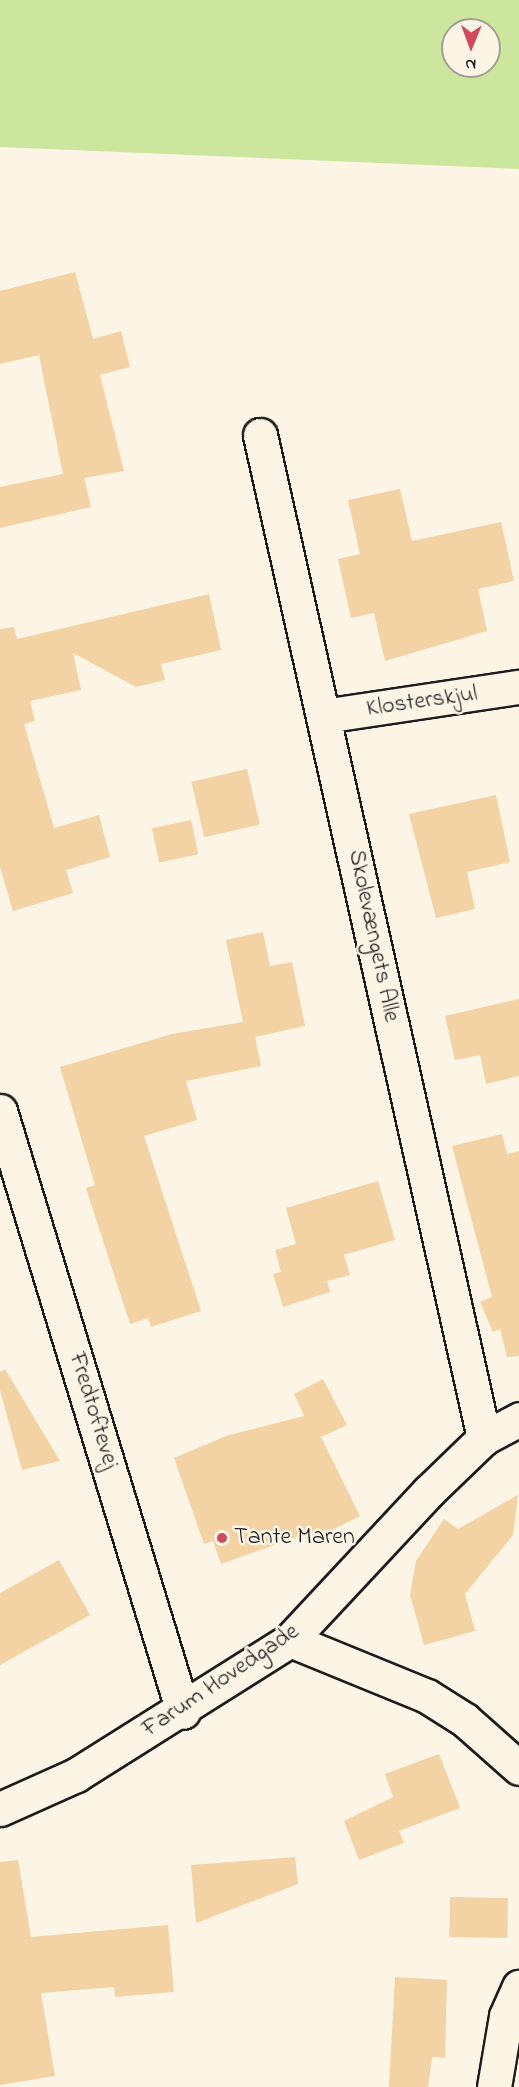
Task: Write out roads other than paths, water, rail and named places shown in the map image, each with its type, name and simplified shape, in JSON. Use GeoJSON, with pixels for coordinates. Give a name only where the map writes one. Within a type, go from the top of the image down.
{"type":"FeatureCollection","features":[{"type":"Feature","properties":{"kind":"street","name":"Skolevængets Alle"},"geometry":{"type":"LineString","coordinates":[[260,435],[484,1438]]}},
{"type":"Feature","properties":{"kind":"street","name":"Klosterskjul"},"geometry":{"type":"LineString","coordinates":[[324,716],[519,687]]}},
{"type":"Feature","properties":{"kind":"street","name":"Fredtoftevej"},"geometry":{"type":"LineString","coordinates":[[0,1111],[183,1712]]}},
{"type":"Feature","properties":{"kind":"street","name":"Farum Hovedgade"},"geometry":{"type":"LineString","coordinates":[[0,1809],[76,1775],[183,1712],[290,1640],[484,1438],[519,1419]]}},
{"type":"Feature","properties":{"kind":"street"},"geometry":{"type":"LineString","coordinates":[[290,1640],[427,1696],[465,1720],[519,1768]]}},
{"type":"Feature","properties":{"kind":"street"},"geometry":{"type":"LineString","coordinates":[[494,2087],[506,2016],[519,1988]]}},
{"type":"Feature","properties":{"kind":"place","name":"Tante Maren"},"geometry":{"type":"Point","coordinates":[222,1538]}}]}
